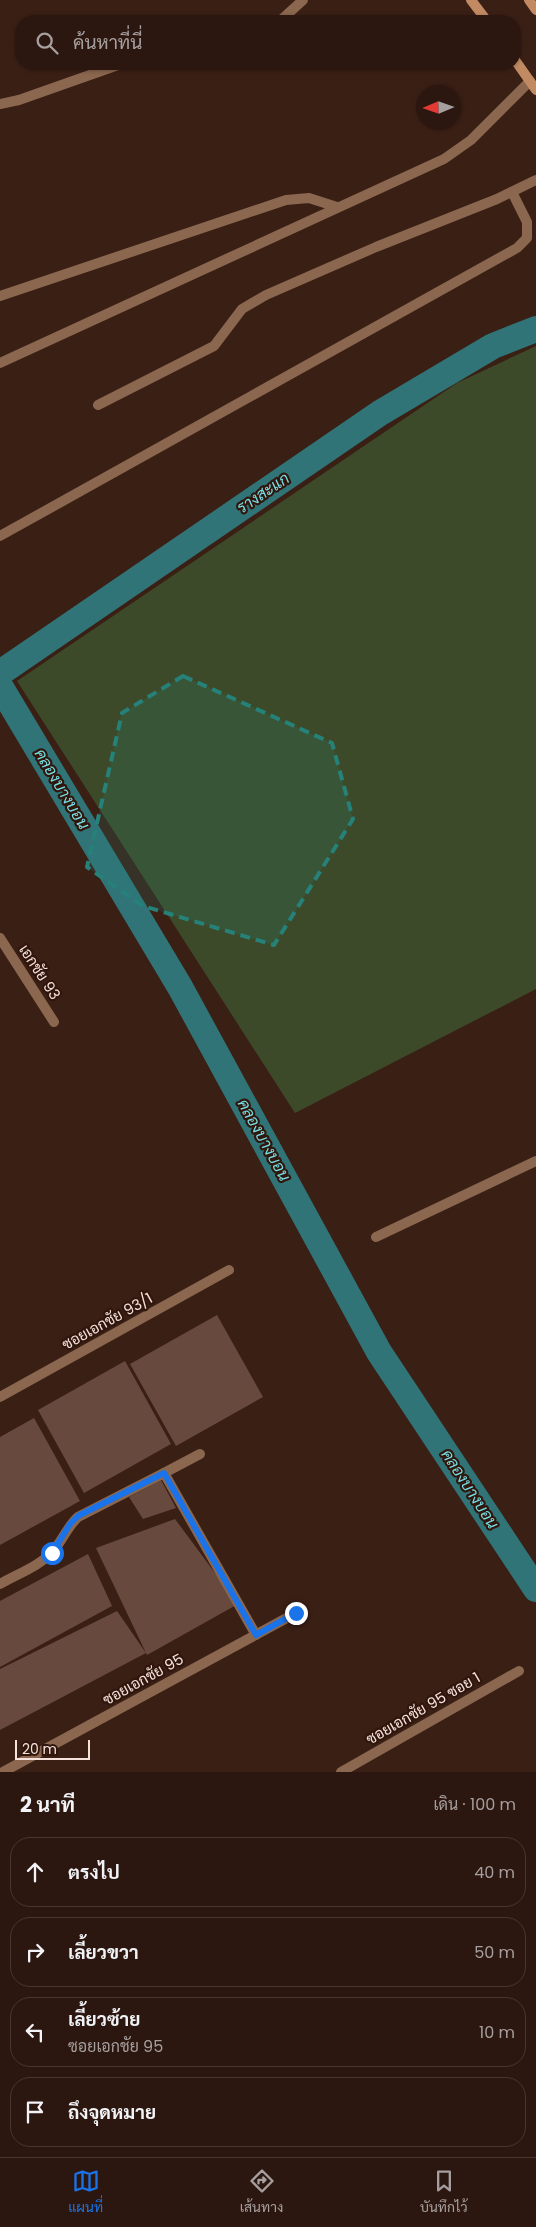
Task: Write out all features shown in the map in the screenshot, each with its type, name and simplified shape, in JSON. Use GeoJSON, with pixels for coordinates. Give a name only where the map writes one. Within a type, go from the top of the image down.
{"type":"FeatureCollection","features":[{"type":"Feature","properties":{"kind":"street"},"geometry":{"type":"LineString","coordinates":[[287,15],[303,0]]}},
{"type":"Feature","properties":{"kind":"street"},"geometry":{"type":"LineString","coordinates":[[472,0],[483,15]]}},
{"type":"Feature","properties":{"kind":"street"},"geometry":{"type":"LineString","coordinates":[[529,0],[536,10]]}},
{"type":"Feature","properties":{"kind":"street"},"geometry":{"type":"LineString","coordinates":[[521,68],[536,90]]}},
{"type":"Feature","properties":{"kind":"street"},"geometry":{"type":"LineString","coordinates":[[0,104],[19,100],[105,70]]}},
{"type":"Feature","properties":{"kind":"street"},"geometry":{"type":"LineString","coordinates":[[0,363],[444,159],[471,140],[530,81]]}},
{"type":"Feature","properties":{"kind":"street"},"geometry":{"type":"LineString","coordinates":[[98,404],[214,346],[242,309],[266,295],[376,247],[512,192],[536,180]]}},
{"type":"Feature","properties":{"kind":"street"},"geometry":{"type":"LineString","coordinates":[[0,536],[517,248],[526,238],[527,222],[512,192]]}},
{"type":"Feature","properties":{"kind":"street"},"geometry":{"type":"LineString","coordinates":[[0,296],[286,200],[309,198],[337,207]]}},
{"type":"Feature","properties":{"kind":"street","name":"เอกชัย 93"},"geometry":{"type":"LineString","coordinates":[[0,938],[54,1022]]}},
{"type":"Feature","properties":{"kind":"street"},"geometry":{"type":"LineString","coordinates":[[376,1237],[536,1162]]}},
{"type":"Feature","properties":{"kind":"street","name":"ซอยเอกชัย 93/1"},"geometry":{"type":"LineString","coordinates":[[0,1397],[229,1270]]}},
{"type":"Feature","properties":{"kind":"street"},"geometry":{"type":"LineString","coordinates":[[0,1584],[42,1561],[52,1553],[70,1524],[78,1516],[200,1454]]}},
{"type":"Feature","properties":{"kind":"street"},"geometry":{"type":"LineString","coordinates":[[164,1473],[256,1635]]}},
{"type":"Feature","properties":{"kind":"street","name":"ซอยเอกชัย 95"},"geometry":{"type":"LineString","coordinates":[[3,1772],[296,1613]]}},
{"type":"Feature","properties":{"kind":"street","name":"ซอยเอกชัย 95 ซอย 1"},"geometry":{"type":"LineString","coordinates":[[341,1772],[519,1671]]}},
{"type":"Feature","properties":{"kind":"highlighted area"},"geometry":{"type":"Polygon","coordinates":[[[183,676],[332,743],[353,819],[274,945],[143,906],[87,867],[122,713],[183,676]]]}},
{"type":"Feature","properties":{"kind":"green space"},"geometry":{"type":"Polygon","coordinates":[[[536,346],[536,989],[295,1113],[17,681],[457,383],[536,346]]]}},
{"type":"Feature","properties":{"kind":"building"},"geometry":{"type":"Polygon","coordinates":[[[217,1315],[263,1397],[176,1446],[130,1364],[217,1315]]]}},
{"type":"Feature","properties":{"kind":"building"},"geometry":{"type":"Polygon","coordinates":[[[125,1361],[171,1444],[84,1493],[38,1410],[125,1361]]]}},
{"type":"Feature","properties":{"kind":"building"},"geometry":{"type":"Polygon","coordinates":[[[34,1418],[80,1501],[0,1545],[0,1437],[34,1418]]]}},
{"type":"Feature","properties":{"kind":"building"},"geometry":{"type":"Polygon","coordinates":[[[161,1480],[176,1508],[143,1519],[129,1497],[161,1480]]]}},
{"type":"Feature","properties":{"kind":"building"},"geometry":{"type":"Polygon","coordinates":[[[175,1519],[238,1604],[147,1655],[96,1548],[175,1519]]]}},
{"type":"Feature","properties":{"kind":"building"},"geometry":{"type":"Polygon","coordinates":[[[88,1554],[112,1606],[0,1667],[0,1601],[88,1554]]]}},
{"type":"Feature","properties":{"kind":"building"},"geometry":{"type":"Polygon","coordinates":[[[117,1611],[146,1653],[0,1730],[0,1669],[117,1611]]]}},
{"type":"Feature","properties":{"kind":"waterway","name":"รางสะแก"},"geometry":{"type":"LineString","coordinates":[[0,673],[380,413],[493,346],[536,329]]}},
{"type":"Feature","properties":{"kind":"waterway","name":"คลองบางบอน"},"geometry":{"type":"LineString","coordinates":[[0,686],[180,987],[379,1352],[536,1589]]}},
{"type":"Feature","properties":{"kind":"route"},"geometry":{"type":"LineString","coordinates":[[52,1553],[70,1524],[78,1516],[164,1473],[256,1635],[296,1613]]}}]}
